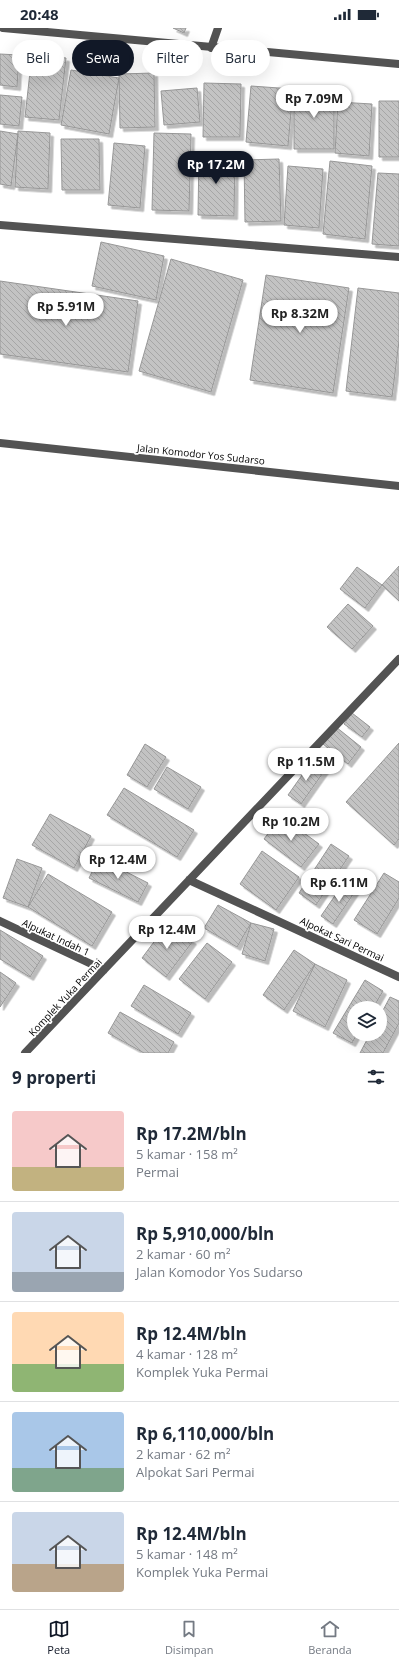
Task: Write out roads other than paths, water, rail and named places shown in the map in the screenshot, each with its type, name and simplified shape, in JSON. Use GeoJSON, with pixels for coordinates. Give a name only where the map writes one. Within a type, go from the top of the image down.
{"type":"FeatureCollection","features":[{"type":"Feature","properties":{"kind":"street"},"geometry":{"type":"LineString","coordinates":[[3,28],[211,48]]}},
{"type":"Feature","properties":{"kind":"street"},"geometry":{"type":"LineString","coordinates":[[214,40],[218,28]]}},
{"type":"Feature","properties":{"kind":"street"},"geometry":{"type":"LineString","coordinates":[[270,53],[399,64]]}},
{"type":"Feature","properties":{"kind":"street"},"geometry":{"type":"LineString","coordinates":[[0,225],[399,257]]}},
{"type":"Feature","properties":{"kind":"street","name":"Jalan Komodor Yos Sudarso"},"geometry":{"type":"LineString","coordinates":[[0,442],[399,486]]}},
{"type":"Feature","properties":{"kind":"street","name":"Komplek Yuka Permai"},"geometry":{"type":"LineString","coordinates":[[25,1053],[399,658]]}},
{"type":"Feature","properties":{"kind":"street","name":"Alpokat Sari Permai"},"geometry":{"type":"LineString","coordinates":[[189,880],[399,977]]}},
{"type":"Feature","properties":{"kind":"street","name":"Alpukat Indah 1"},"geometry":{"type":"LineString","coordinates":[[0,921],[104,970]]}}]}
